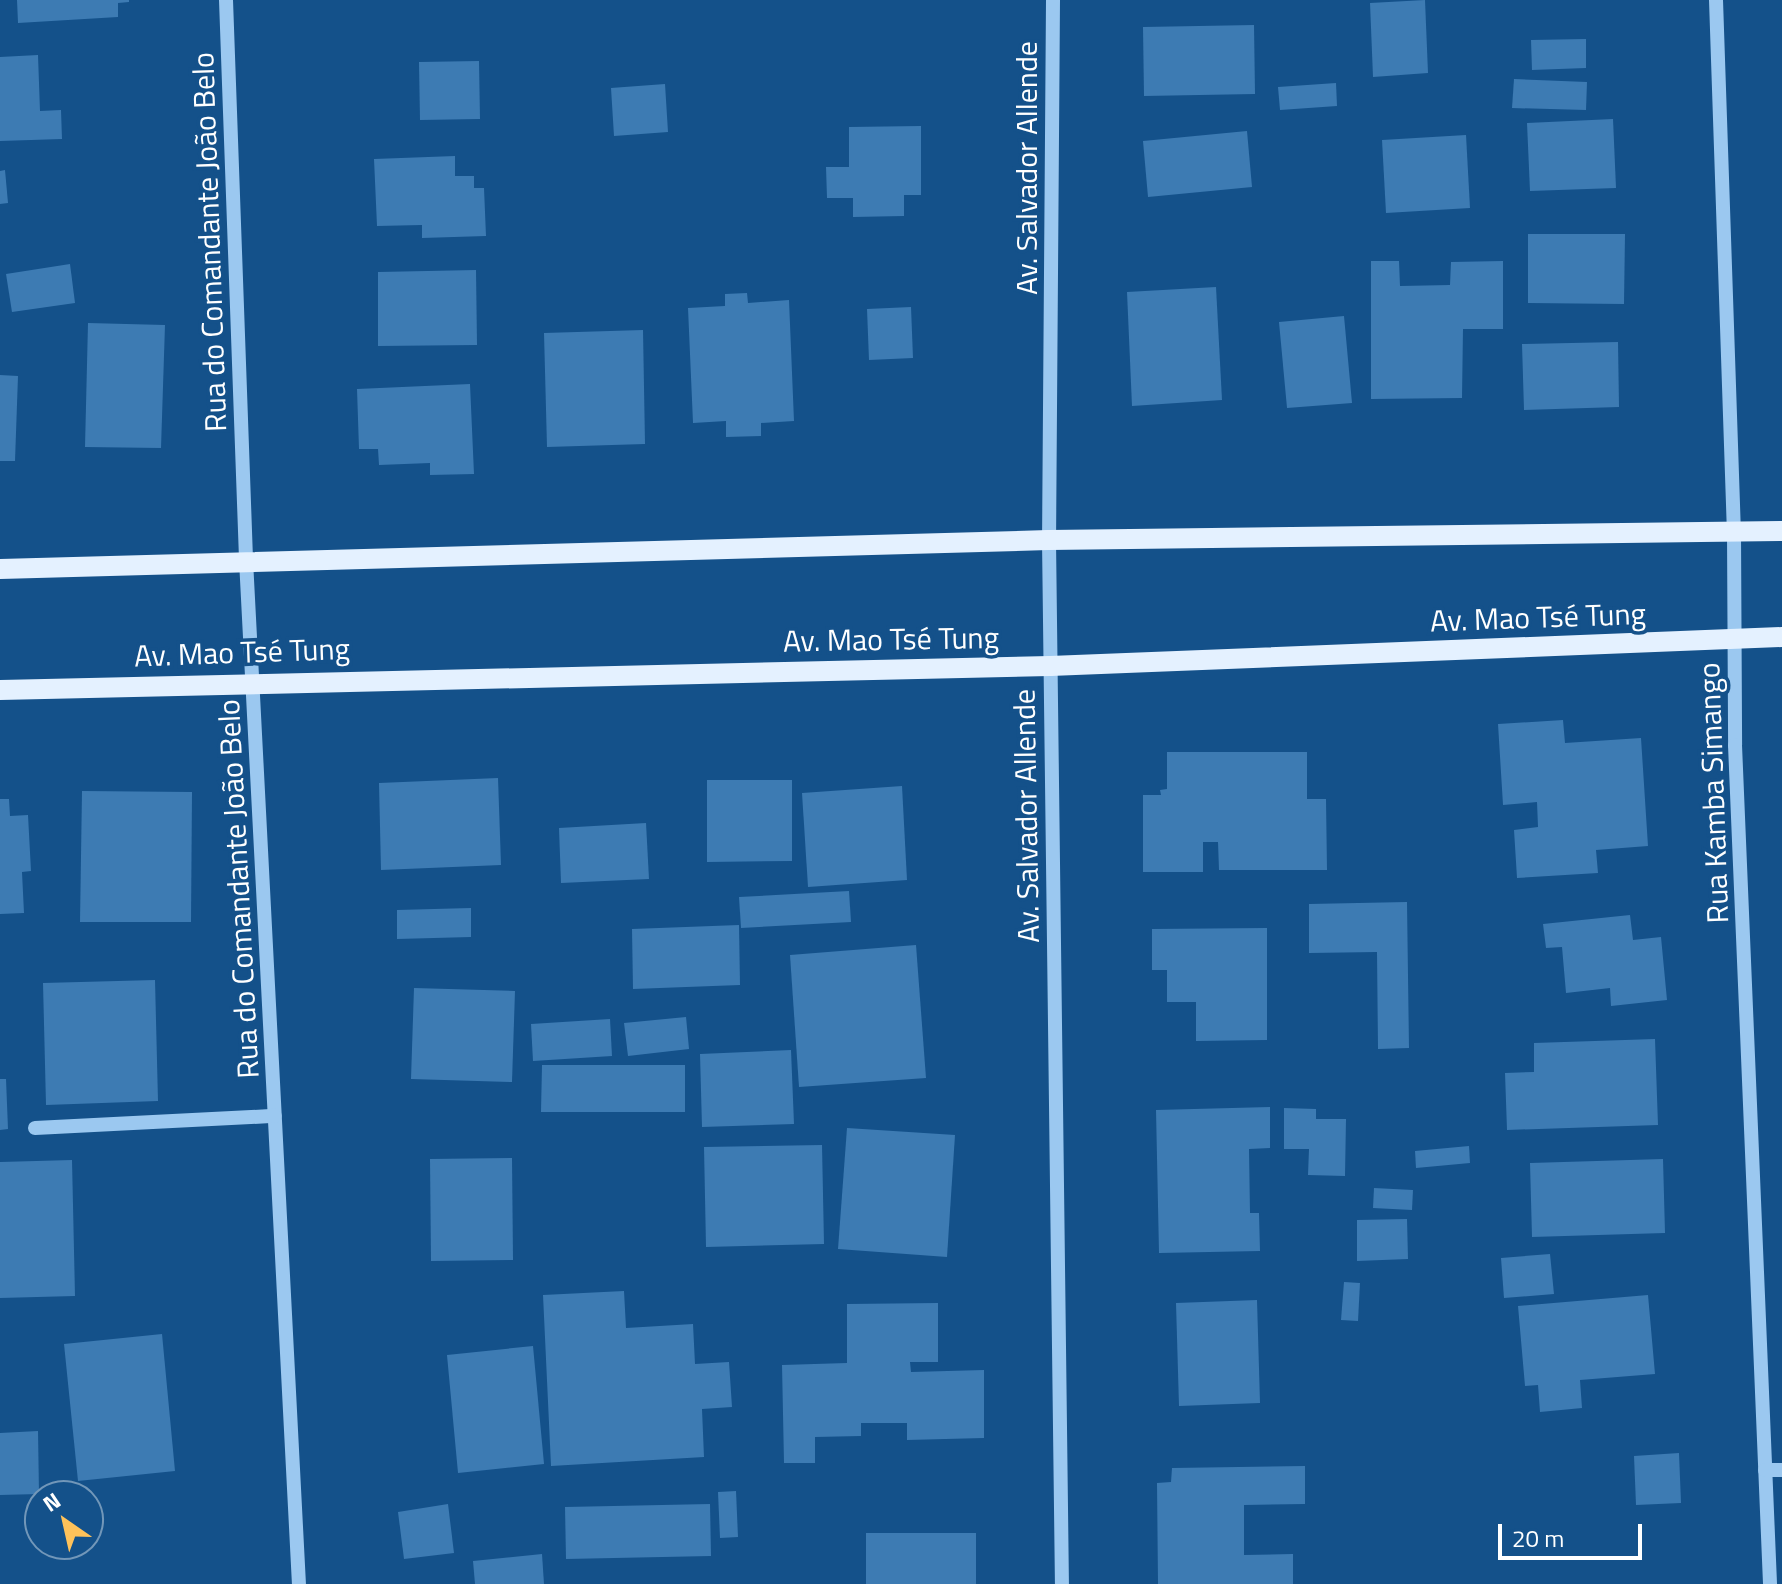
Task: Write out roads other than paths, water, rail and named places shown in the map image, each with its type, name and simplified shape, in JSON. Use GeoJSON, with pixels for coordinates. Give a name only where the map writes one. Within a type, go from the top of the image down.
{"type":"FeatureCollection","features":[{"type":"Feature","properties":{"kind":"main road"},"geometry":{"type":"LineString","coordinates":[[0,569],[1049,540],[1782,531]]}},
{"type":"Feature","properties":{"kind":"main road","name":"Av. Mao Tsé Tung"},"geometry":{"type":"LineString","coordinates":[[0,690],[253,681],[1050,666],[1782,637]]}},
{"type":"Feature","properties":{"kind":"street","name":"Rua do Comandante João Belo"},"geometry":{"type":"LineString","coordinates":[[226,0],[246,560],[299,1584]]}},
{"type":"Feature","properties":{"kind":"street","name":"Av. Salvador Allende"},"geometry":{"type":"LineString","coordinates":[[1053,0],[1049,540],[1062,1584]]}},
{"type":"Feature","properties":{"kind":"street","name":"Rua Kamba Simango"},"geometry":{"type":"LineString","coordinates":[[1716,0],[1735,639],[1770,1584]]}},
{"type":"Feature","properties":{"kind":"street"},"geometry":{"type":"LineString","coordinates":[[35,1128],[275,1116]]}},
{"type":"Feature","properties":{"kind":"street"},"geometry":{"type":"LineString","coordinates":[[1765,1470],[1782,1470]]}}]}
